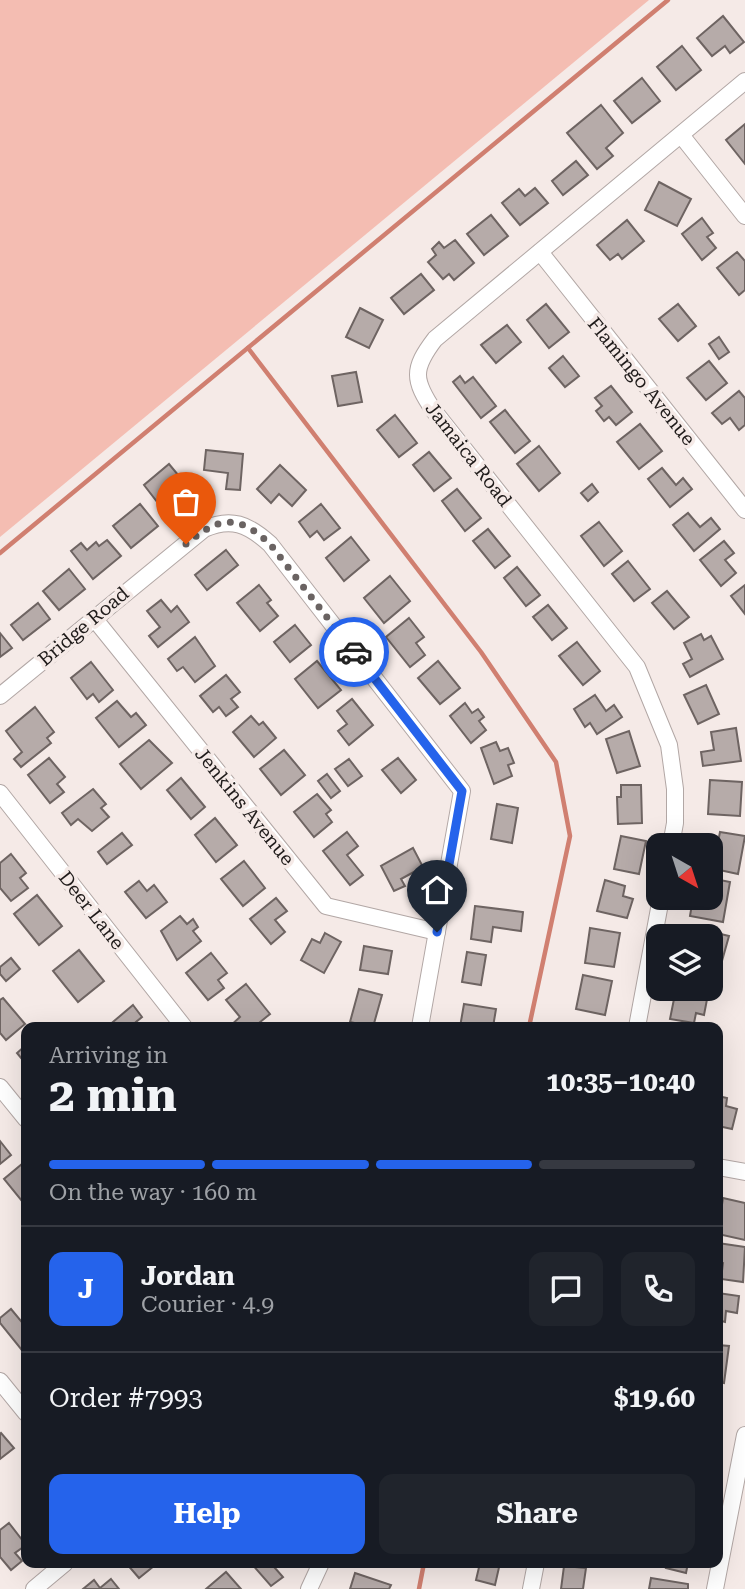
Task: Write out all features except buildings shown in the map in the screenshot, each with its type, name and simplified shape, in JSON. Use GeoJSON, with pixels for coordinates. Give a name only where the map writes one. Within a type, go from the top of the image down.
{"type":"FeatureCollection","features":[{"type":"Feature","properties":{"kind":"street","name":"Jamaica Road"},"geometry":{"type":"LineString","coordinates":[[673,833],[675,789],[669,744],[637,667],[421,392],[418,366],[435,340],[745,81]]}},
{"type":"Feature","properties":{"kind":"street"},"geometry":{"type":"LineString","coordinates":[[681,135],[745,216]]}},
{"type":"Feature","properties":{"kind":"street","name":"Flamingo Avenue"},"geometry":{"type":"LineString","coordinates":[[540,252],[745,510]]}},
{"type":"Feature","properties":{"kind":"street","name":"Bridge Road"},"geometry":{"type":"LineString","coordinates":[[0,696],[93,617],[204,529],[220,522],[240,523],[270,544],[462,791],[437,932]]}},
{"type":"Feature","properties":{"kind":"street","name":"Jenkins Avenue"},"geometry":{"type":"LineString","coordinates":[[93,617],[326,906],[437,932]]}},
{"type":"Feature","properties":{"kind":"street","name":"Deer Lane"},"geometry":{"type":"LineString","coordinates":[[0,793],[180,1022]]}},
{"type":"Feature","properties":{"kind":"street"},"geometry":{"type":"LineString","coordinates":[[638,1022],[659,910]]}},
{"type":"Feature","properties":{"kind":"street"},"geometry":{"type":"LineString","coordinates":[[421,1022],[437,932]]}},
{"type":"Feature","properties":{"kind":"street"},"geometry":{"type":"LineString","coordinates":[[0,1087],[21,1113]]}},
{"type":"Feature","properties":{"kind":"street"},"geometry":{"type":"LineString","coordinates":[[723,1168],[745,1172]]}},
{"type":"Feature","properties":{"kind":"street"},"geometry":{"type":"LineString","coordinates":[[0,1381],[21,1407]]}},
{"type":"Feature","properties":{"kind":"street"},"geometry":{"type":"LineString","coordinates":[[723,1548],[745,1435]]}},
{"type":"Feature","properties":{"kind":"street"},"geometry":{"type":"LineString","coordinates":[[34,1589],[59,1568]]}},
{"type":"Feature","properties":{"kind":"street"},"geometry":{"type":"LineString","coordinates":[[309,1589],[319,1568]]}},
{"type":"Feature","properties":{"kind":"street"},"geometry":{"type":"LineString","coordinates":[[531,1589],[535,1568]]}},
{"type":"Feature","properties":{"kind":"street"},"geometry":{"type":"LineString","coordinates":[[715,1589],[719,1568]]}},
{"type":"Feature","properties":{"kind":"shaded area"},"geometry":{"type":"Polygon","coordinates":[[[0,0],[649,0],[0,537],[0,0]]]}},
{"type":"Feature","properties":{"kind":"waterway"},"geometry":{"type":"LineString","coordinates":[[0,553],[668,0]]}},
{"type":"Feature","properties":{"kind":"waterway"},"geometry":{"type":"LineString","coordinates":[[248,348],[481,652],[556,762],[570,836],[530,1022]]}},
{"type":"Feature","properties":{"kind":"waterway"},"geometry":{"type":"LineString","coordinates":[[419,1589],[423,1568]]}},
{"type":"Feature","properties":{"kind":"way so far"},"geometry":{"type":"LineString","coordinates":[[186,544],[204,529],[220,522],[240,523],[257,531],[354,652]]}},
{"type":"Feature","properties":{"kind":"route"},"geometry":{"type":"LineString","coordinates":[[354,652],[462,791],[437,932]]}}]}
